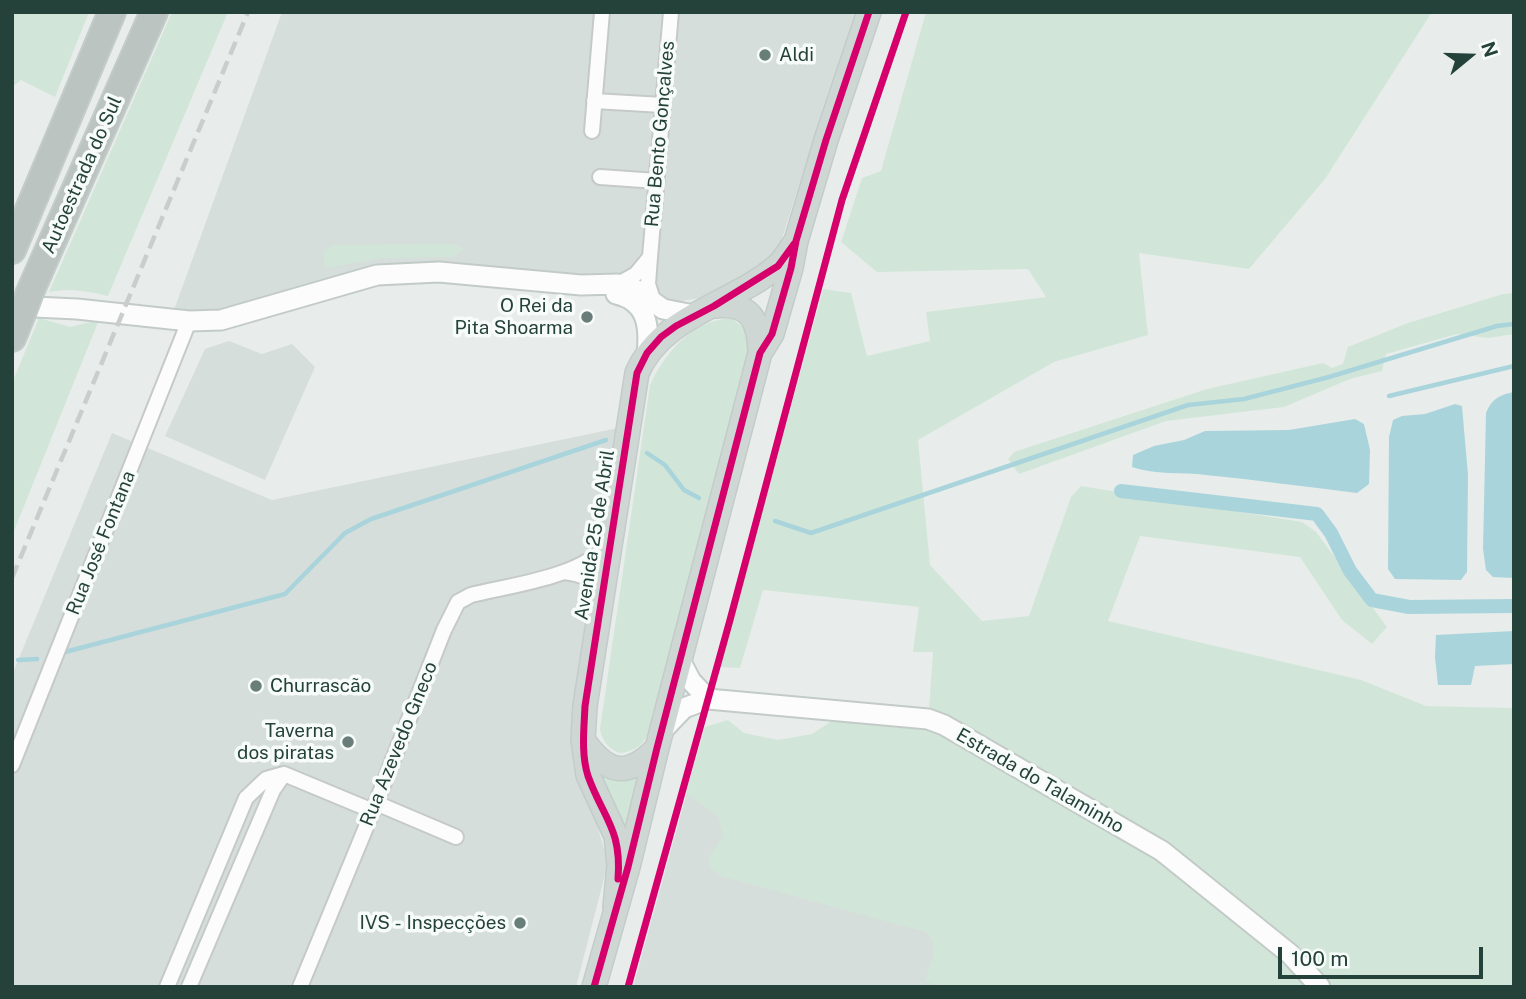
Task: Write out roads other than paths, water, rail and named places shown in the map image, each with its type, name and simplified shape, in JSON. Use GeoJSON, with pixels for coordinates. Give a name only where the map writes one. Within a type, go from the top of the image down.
{"type":"FeatureCollection","features":[{"type":"Feature","properties":{"kind":"highway","name":"Autoestrada do Sul"},"geometry":{"type":"LineString","coordinates":[[12,250],[112,12]]}},
{"type":"Feature","properties":{"kind":"highway","name":"Autoestrada do Sul"},"geometry":{"type":"LineString","coordinates":[[19,313],[154,12]]}},
{"type":"Feature","properties":{"kind":"main road","name":"Avenida 25 de Abril"},"geometry":{"type":"LineString","coordinates":[[594,987],[628,867],[760,354],[772,334],[796,241],[841,92],[869,12]]}},
{"type":"Feature","properties":{"kind":"main road","name":"Avenida 25 de Abril"},"geometry":{"type":"LineString","coordinates":[[615,907],[619,865],[616,836],[588,775],[583,740],[585,706],[637,373],[647,353],[662,337],[778,266],[796,241]]}},
{"type":"Feature","properties":{"kind":"main road","name":"Avenida 25 de Abril"},"geometry":{"type":"LineString","coordinates":[[704,311],[733,305],[744,310],[753,318],[759,331],[760,354]]}},
{"type":"Feature","properties":{"kind":"main road"},"geometry":{"type":"LineString","coordinates":[[583,740],[596,758],[607,766],[618,769],[629,769],[645,761],[659,740]]}},
{"type":"Feature","properties":{"kind":"street"},"geometry":{"type":"LineString","coordinates":[[592,131],[602,12]]}},
{"type":"Feature","properties":{"kind":"street","name":"Rua Bento Gonçalves"},"geometry":{"type":"LineString","coordinates":[[654,303],[648,284],[671,12]]}},
{"type":"Feature","properties":{"kind":"street"},"geometry":{"type":"LineString","coordinates":[[594,101],[663,106]]}},
{"type":"Feature","properties":{"kind":"street"},"geometry":{"type":"LineString","coordinates":[[600,177],[657,181]]}},
{"type":"Feature","properties":{"kind":"street"},"geometry":{"type":"LineString","coordinates":[[618,284],[636,274],[650,257]]}},
{"type":"Feature","properties":{"kind":"street"},"geometry":{"type":"LineString","coordinates":[[19,313],[77,309],[189,321],[220,320],[377,275],[439,272],[581,285],[618,284],[635,289],[663,309],[704,311]]}},
{"type":"Feature","properties":{"kind":"street"},"geometry":{"type":"LineString","coordinates":[[581,285],[625,296],[645,314],[649,333],[647,353]]}},
{"type":"Feature","properties":{"kind":"street","name":"Rua José Fontana"},"geometry":{"type":"LineString","coordinates":[[12,765],[189,321]]}},
{"type":"Feature","properties":{"kind":"street","name":"Rua Azevedo Gneco"},"geometry":{"type":"LineString","coordinates":[[300,987],[444,630],[458,602],[471,595],[562,572],[595,557],[611,541]]}},
{"type":"Feature","properties":{"kind":"street"},"geometry":{"type":"LineString","coordinates":[[562,572],[578,574],[590,581],[599,591],[601,602]]}},
{"type":"Feature","properties":{"kind":"street"},"geometry":{"type":"LineString","coordinates":[[659,740],[684,708],[708,699],[691,681],[680,660]]}},
{"type":"Feature","properties":{"kind":"street","name":"Estrada do Talaminho"},"geometry":{"type":"LineString","coordinates":[[708,699],[928,719],[944,725],[1162,851],[1290,954],[1320,987]]}},
{"type":"Feature","properties":{"kind":"street"},"geometry":{"type":"LineString","coordinates":[[190,987],[273,790],[284,774]]}},
{"type":"Feature","properties":{"kind":"street"},"geometry":{"type":"LineString","coordinates":[[167,987],[246,798],[266,779],[284,774],[456,837]]}},
{"type":"Feature","properties":{"kind":"water"},"geometry":{"type":"Polygon","coordinates":[[[1514,392],[1514,578],[1493,577],[1486,570],[1483,549],[1486,413],[1497,398],[1514,392]]]}},
{"type":"Feature","properties":{"kind":"water"},"geometry":{"type":"Polygon","coordinates":[[[1455,404],[1462,406],[1468,475],[1467,572],[1461,580],[1395,579],[1388,569],[1389,437],[1393,420],[1402,416],[1425,414],[1455,404]]]}},
{"type":"Feature","properties":{"kind":"water"},"geometry":{"type":"Polygon","coordinates":[[[1355,419],[1364,424],[1370,450],[1369,484],[1357,493],[1132,467],[1133,455],[1205,431],[1289,430],[1355,419]]]}},
{"type":"Feature","properties":{"kind":"water"},"geometry":{"type":"Polygon","coordinates":[[[1514,631],[1514,664],[1475,666],[1471,685],[1438,685],[1436,635],[1514,631]]]}},
{"type":"Feature","properties":{"kind":"waterway"},"geometry":{"type":"LineString","coordinates":[[775,521],[811,533],[1188,405],[1244,399],[1329,377],[1497,326],[1514,324]]}},
{"type":"Feature","properties":{"kind":"waterway"},"geometry":{"type":"LineString","coordinates":[[1389,396],[1514,366]]}},
{"type":"Feature","properties":{"kind":"waterway"},"geometry":{"type":"LineString","coordinates":[[65,652],[285,594],[345,533],[371,519],[606,440]]}},
{"type":"Feature","properties":{"kind":"waterway"},"geometry":{"type":"LineString","coordinates":[[647,453],[665,465],[684,490],[699,498]]}},
{"type":"Feature","properties":{"kind":"waterway"},"geometry":{"type":"LineString","coordinates":[[1121,491],[1317,514],[1331,533],[1350,571],[1372,600],[1409,607],[1514,606]]}},
{"type":"Feature","properties":{"kind":"waterway"},"geometry":{"type":"LineString","coordinates":[[18,660],[37,659]]}},
{"type":"Feature","properties":{"kind":"railway"},"geometry":{"type":"LineString","coordinates":[[12,578],[248,12]]}},
{"type":"Feature","properties":{"kind":"place","name":"Aldi"},"geometry":{"type":"Point","coordinates":[765,55]}},
{"type":"Feature","properties":{"kind":"place","name":"O Rei da Pita Shoarma"},"geometry":{"type":"Point","coordinates":[587,317]}},
{"type":"Feature","properties":{"kind":"place","name":"Churrascão"},"geometry":{"type":"Point","coordinates":[256,686]}},
{"type":"Feature","properties":{"kind":"place","name":"Taverna dos piratas"},"geometry":{"type":"Point","coordinates":[348,742]}},
{"type":"Feature","properties":{"kind":"place","name":"IVS - Inspecções"},"geometry":{"type":"Point","coordinates":[520,923]}}]}
